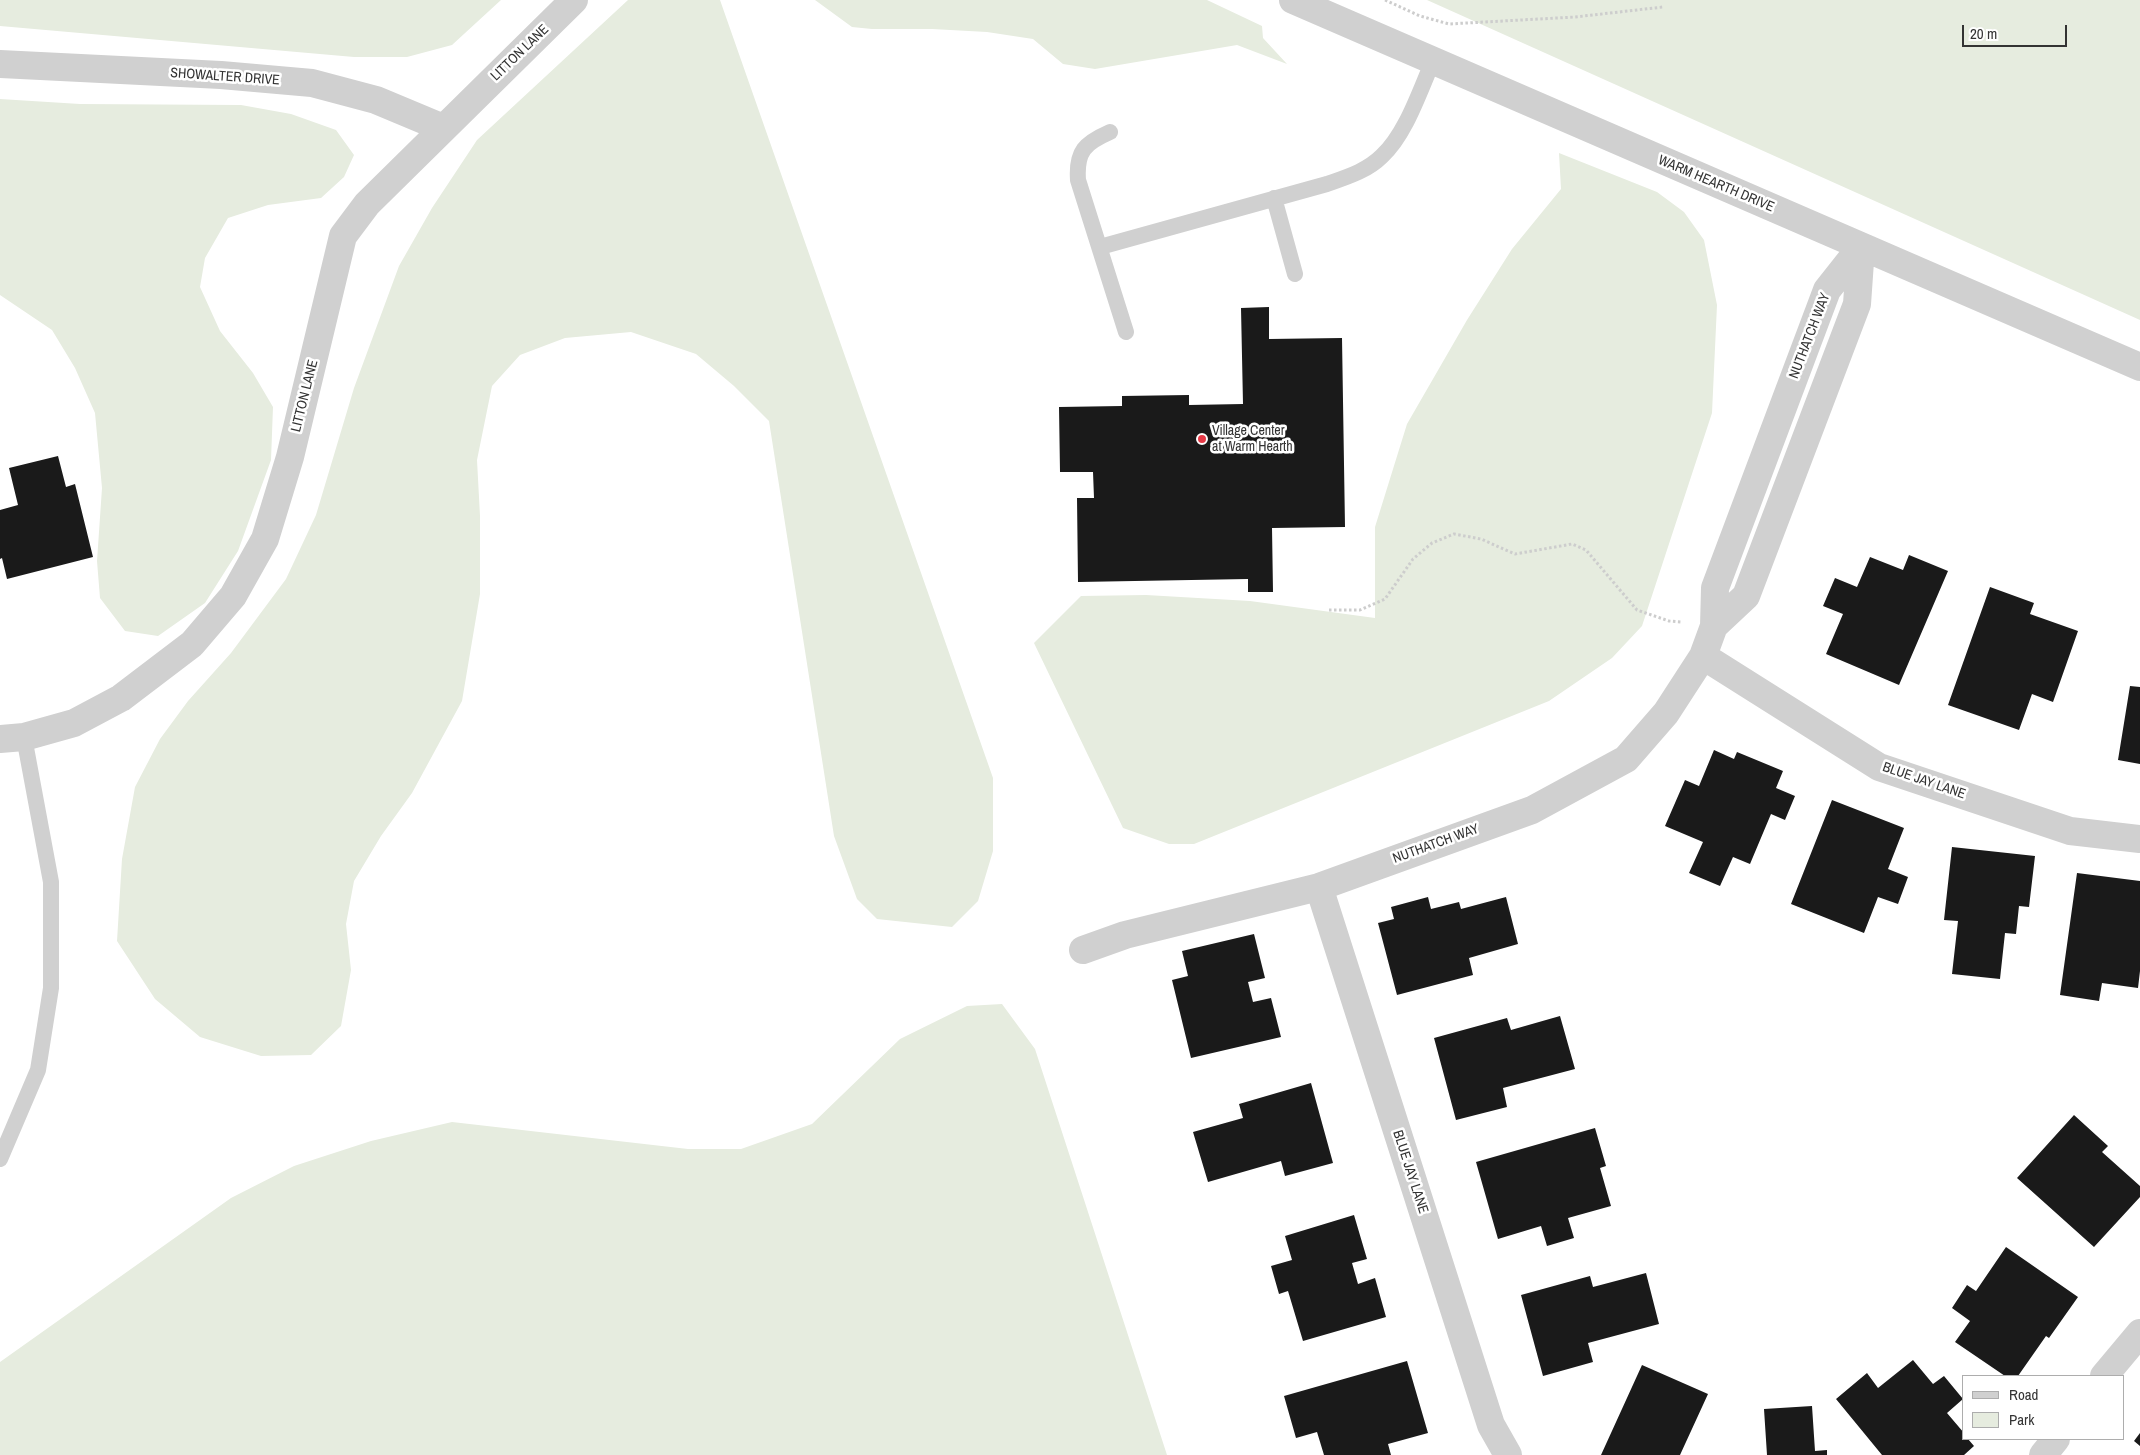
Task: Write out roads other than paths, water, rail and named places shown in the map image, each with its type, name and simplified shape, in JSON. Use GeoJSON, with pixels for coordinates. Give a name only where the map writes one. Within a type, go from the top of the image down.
{"type":"FeatureCollection","features":[{"type":"Feature","properties":{"kind":"street","name":"LITTON LANE"},"geometry":{"type":"LineString","coordinates":[[12,738],[74,723],[122,698],[192,644],[233,596],[265,539],[290,457],[343,236],[367,204],[574,0]]}},
{"type":"Feature","properties":{"kind":"street","name":"WARM HEARTH DRIVE"},"geometry":{"type":"LineString","coordinates":[[1293,0],[2140,367]]}},
{"type":"Feature","properties":{"kind":"street","name":"SHOWALTER DRIVE"},"geometry":{"type":"LineString","coordinates":[[0,64],[221,75],[312,83],[376,100],[443,128]]}},
{"type":"Feature","properties":{"kind":"street","name":"NUTHATCH WAY"},"geometry":{"type":"LineString","coordinates":[[1083,950],[1125,935],[1319,887],[1532,810],[1626,759],[1666,713],[1704,656],[1714,626],[1715,588],[1827,290],[1861,247]]}},
{"type":"Feature","properties":{"kind":"street","name":"BLUE JAY LANE"},"geometry":{"type":"LineString","coordinates":[[1704,656],[1879,767],[2070,831],[2140,839]]}},
{"type":"Feature","properties":{"kind":"street","name":"BLUE JAY LANE"},"geometry":{"type":"LineString","coordinates":[[1319,887],[1491,1425],[1508,1455]]}},
{"type":"Feature","properties":{"kind":"street"},"geometry":{"type":"LineString","coordinates":[[2105,1375],[2140,1333]]}},
{"type":"Feature","properties":{"kind":"street"},"geometry":{"type":"LineString","coordinates":[[2043,1455],[2055,1440]]}},
{"type":"Feature","properties":{"kind":"lane"},"geometry":{"type":"LineString","coordinates":[[1100,247],[1274,198],[1361,171],[1383,156],[1394,143],[1410,114],[1433,61]]}},
{"type":"Feature","properties":{"kind":"lane"},"geometry":{"type":"LineString","coordinates":[[1110,132],[1089,142],[1082,151],[1077,164],[1078,180],[1126,332]]}},
{"type":"Feature","properties":{"kind":"lane"},"geometry":{"type":"LineString","coordinates":[[1274,198],[1295,274]]}},
{"type":"Feature","properties":{"kind":"lane"},"geometry":{"type":"LineString","coordinates":[[0,1159],[38,1070],[51,988],[51,882],[12,738]]}},
{"type":"Feature","properties":{"kind":"place","name":"Village Center at Warm Hearth"},"geometry":{"type":"Point","coordinates":[1202,439]}}]}
